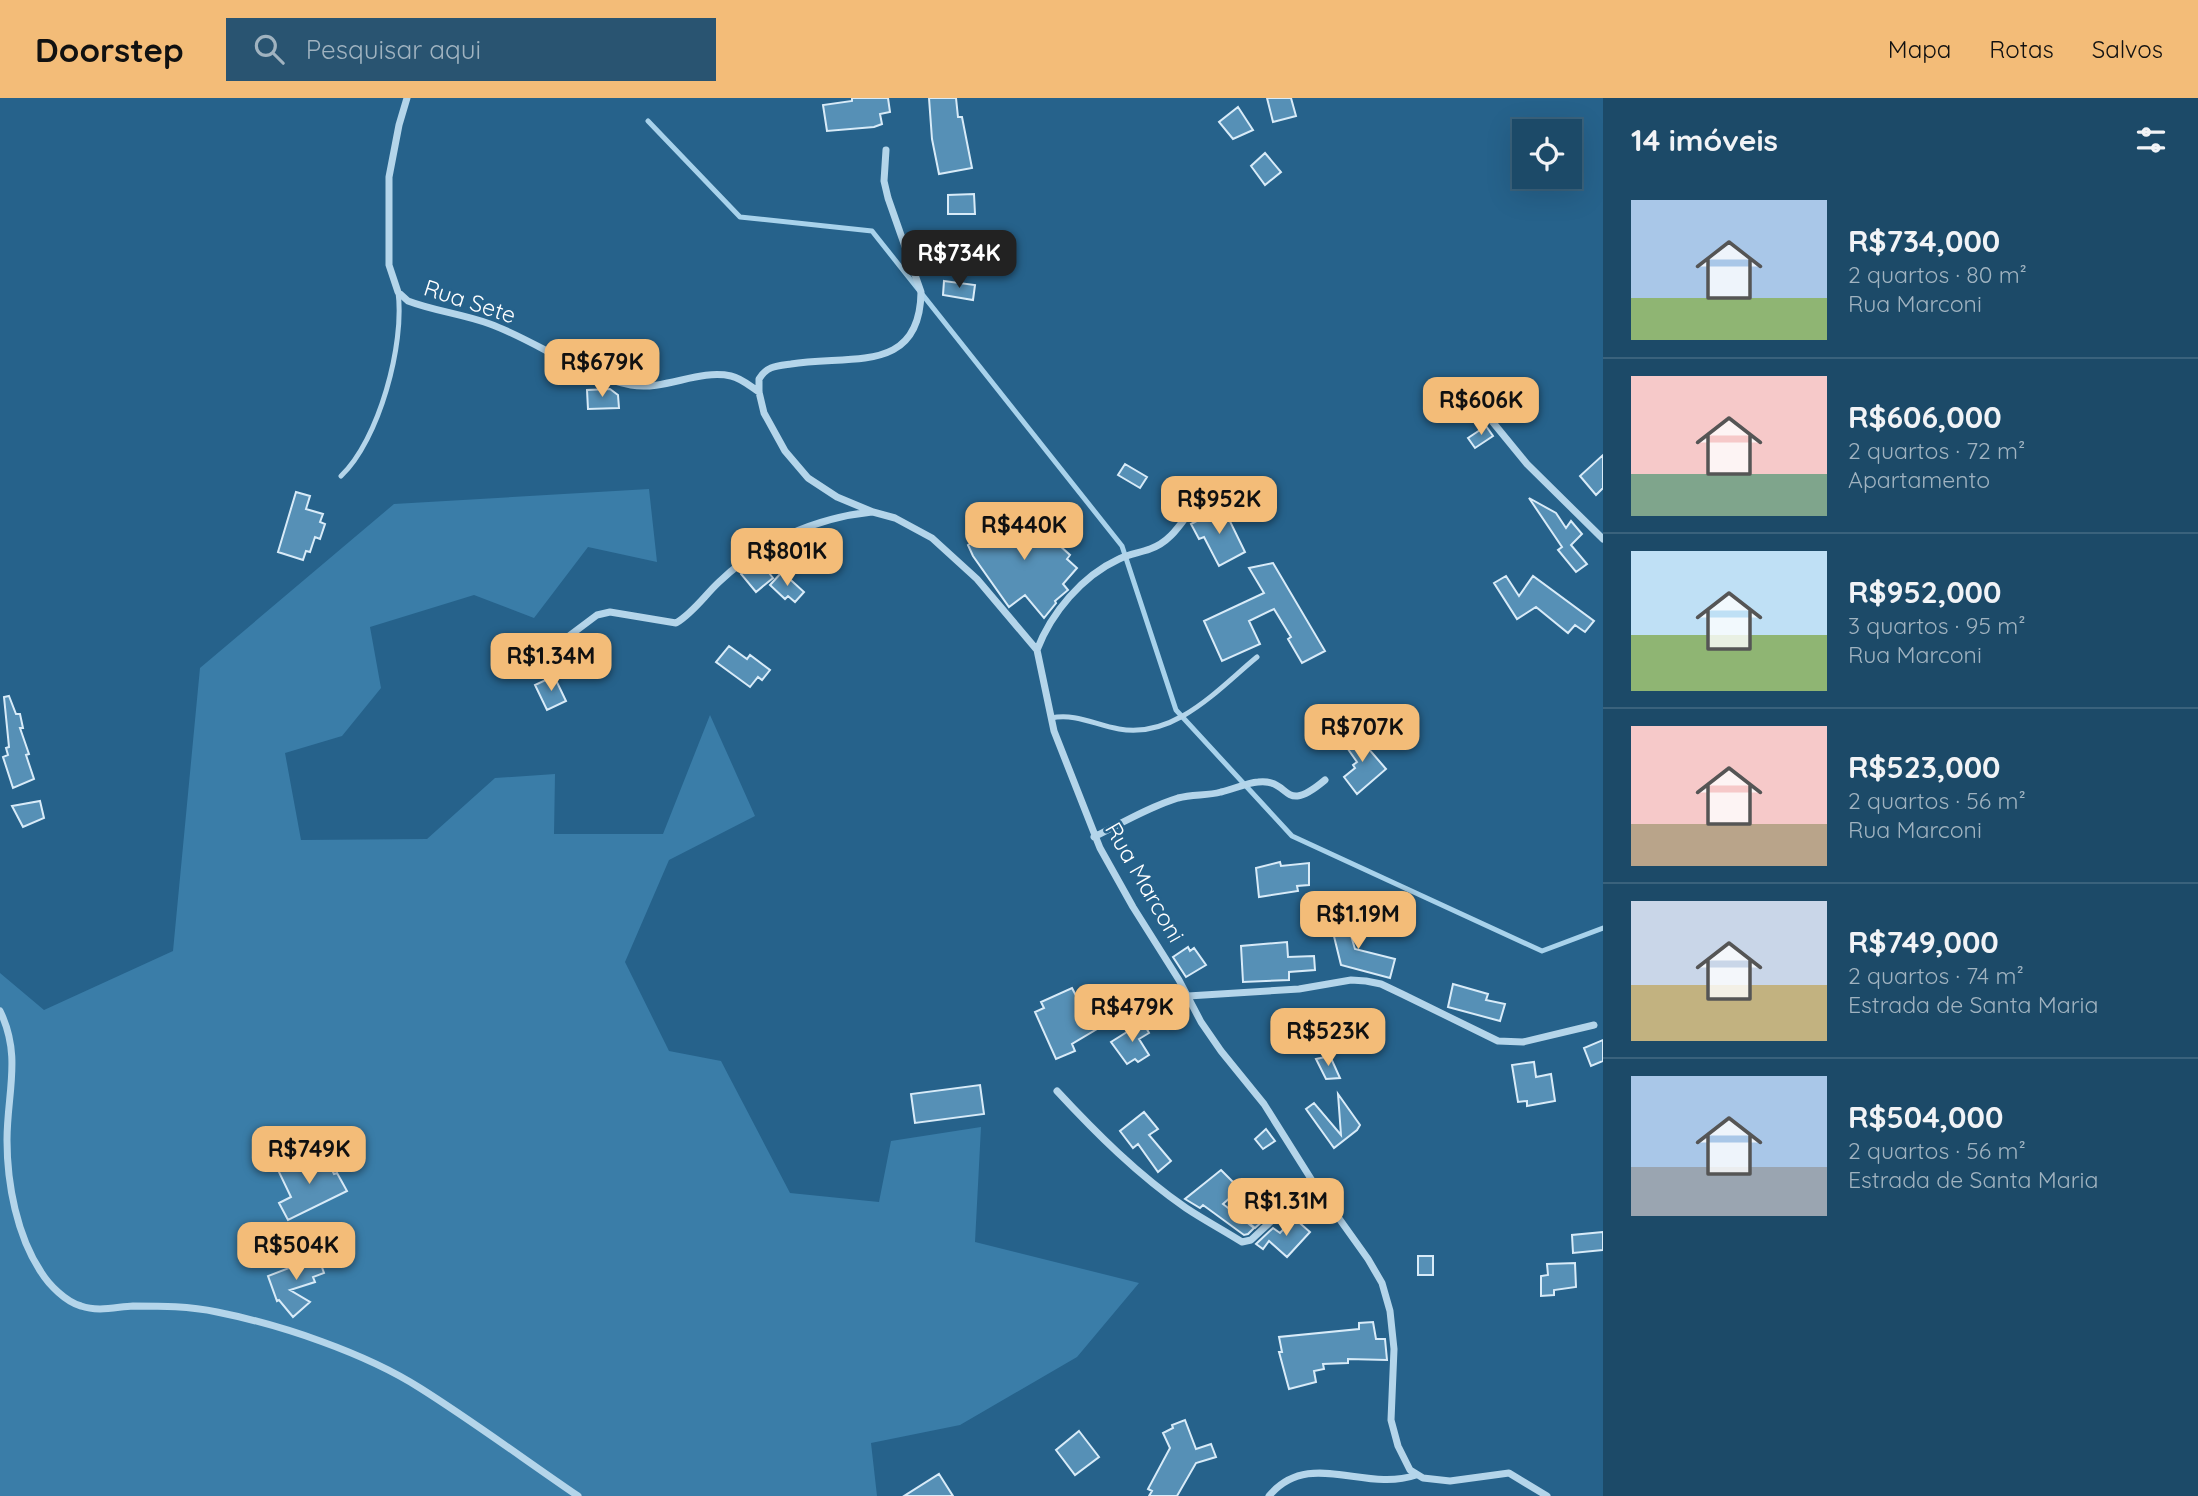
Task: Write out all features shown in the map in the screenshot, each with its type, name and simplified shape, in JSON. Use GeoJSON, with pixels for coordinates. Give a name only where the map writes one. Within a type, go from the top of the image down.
{"type":"FeatureCollection","features":[{"type":"Feature","properties":{"kind":"street","name":"Rua Sete"},"geometry":{"type":"LineString","coordinates":[[407,98],[388,177],[389,265],[398,292],[408,301],[488,323],[615,381],[649,387],[702,376],[730,376],[740,379],[759,392]]}},
{"type":"Feature","properties":{"kind":"street"},"geometry":{"type":"LineString","coordinates":[[759,392],[759,379],[770,367],[806,361],[872,358],[901,346],[912,334],[921,308],[922,292],[888,198],[884,181],[886,150]]}},
{"type":"Feature","properties":{"kind":"street","name":"Rua Marconi"},"geometry":{"type":"LineString","coordinates":[[759,392],[764,413],[785,452],[808,478],[837,497],[895,518],[932,538],[977,579],[1037,650],[1051,718],[1062,755],[1094,837],[1188,996],[1201,1023],[1264,1104],[1382,1283],[1390,1311],[1394,1349],[1391,1420],[1403,1459],[1416,1475]]}},
{"type":"Feature","properties":{"kind":"street"},"geometry":{"type":"LineString","coordinates":[[1491,420],[1527,464],[1603,539]]}},
{"type":"Feature","properties":{"kind":"street"},"geometry":{"type":"LineString","coordinates":[[561,642],[597,615],[610,612],[676,623],[735,568],[769,544],[823,520],[873,512]]}},
{"type":"Feature","properties":{"kind":"street"},"geometry":{"type":"LineString","coordinates":[[1037,650],[1060,607],[1081,586],[1117,559],[1162,543],[1173,535],[1189,513]]}},
{"type":"Feature","properties":{"kind":"street"},"geometry":{"type":"LineString","coordinates":[[1094,837],[1179,798],[1221,792],[1256,782],[1273,783],[1290,795],[1304,796],[1325,780]]}},
{"type":"Feature","properties":{"kind":"street"},"geometry":{"type":"LineString","coordinates":[[1188,996],[1299,989],[1351,980],[1366,981],[1381,984],[1498,1041],[1523,1042],[1594,1025]]}},
{"type":"Feature","properties":{"kind":"street"},"geometry":{"type":"LineString","coordinates":[[0,1011],[9,1031],[14,1062],[7,1140],[10,1183],[25,1243],[42,1275],[69,1301],[82,1307],[100,1309],[130,1306],[188,1307],[267,1325],[309,1338],[369,1362],[419,1387],[578,1496]]}},
{"type":"Feature","properties":{"kind":"street"},"geometry":{"type":"LineString","coordinates":[[1057,1091],[1109,1144],[1184,1207],[1242,1242],[1251,1240],[1313,1182]]}},
{"type":"Feature","properties":{"kind":"street"},"geometry":{"type":"LineString","coordinates":[[1269,1496],[1289,1479],[1303,1473],[1320,1472],[1392,1482],[1416,1475],[1430,1480],[1450,1481],[1509,1473],[1547,1496]]}},
{"type":"Feature","properties":{"kind":"lane"},"geometry":{"type":"LineString","coordinates":[[341,477],[354,464],[364,448],[393,370],[400,318],[398,292]]}},
{"type":"Feature","properties":{"kind":"lane"},"geometry":{"type":"LineString","coordinates":[[1051,718],[1077,717],[1124,730],[1160,727],[1194,710],[1257,657]]}},
{"type":"Feature","properties":{"kind":"shaded area"},"geometry":{"type":"Polygon","coordinates":[[[649,489],[657,562],[588,547],[534,618],[474,595],[370,627],[381,688],[342,736],[285,753],[301,840],[427,839],[495,778],[555,774],[554,834],[663,834],[710,715],[755,816],[669,860],[625,962],[669,1051],[721,1061],[790,1193],[879,1202],[891,1141],[981,1127],[975,1242],[1139,1283],[1077,1357],[960,1425],[871,1443],[877,1496],[0,1496],[0,973],[44,1010],[173,951],[200,668],[394,504],[649,489]]]}},
{"type":"Feature","properties":{"kind":"building"},"geometry":{"type":"Polygon","coordinates":[[[852,98],[888,98],[890,112],[880,114],[882,124],[874,127],[827,131],[823,105],[852,101],[852,98]]]}},
{"type":"Feature","properties":{"kind":"building"},"geometry":{"type":"Polygon","coordinates":[[[929,98],[956,98],[958,117],[962,117],[972,168],[939,174],[932,139],[929,98]]]}},
{"type":"Feature","properties":{"kind":"building"},"geometry":{"type":"Polygon","coordinates":[[[1267,98],[1291,98],[1296,116],[1273,122],[1267,98]]]}},
{"type":"Feature","properties":{"kind":"building"},"geometry":{"type":"Polygon","coordinates":[[[1238,107],[1253,130],[1233,139],[1219,122],[1238,107]]]}},
{"type":"Feature","properties":{"kind":"building"},"geometry":{"type":"Polygon","coordinates":[[[1265,153],[1281,172],[1265,185],[1251,166],[1265,153]]]}},
{"type":"Feature","properties":{"kind":"building"},"geometry":{"type":"Polygon","coordinates":[[[974,194],[975,214],[948,214],[948,195],[974,194]]]}},
{"type":"Feature","properties":{"kind":"building"},"geometry":{"type":"Polygon","coordinates":[[[944,281],[975,285],[973,300],[943,295],[944,281]]]}},
{"type":"Feature","properties":{"kind":"building"},"geometry":{"type":"Polygon","coordinates":[[[610,389],[618,395],[619,408],[588,409],[587,390],[610,389]]]}},
{"type":"Feature","properties":{"kind":"building"},"geometry":{"type":"Polygon","coordinates":[[[1486,426],[1493,436],[1475,448],[1468,438],[1486,426]]]}},
{"type":"Feature","properties":{"kind":"building"},"geometry":{"type":"Polygon","coordinates":[[[1603,455],[1603,488],[1596,495],[1580,476],[1603,455]]]}},
{"type":"Feature","properties":{"kind":"building"},"geometry":{"type":"Polygon","coordinates":[[[1125,464],[1147,477],[1140,488],[1118,475],[1125,464]]]}},
{"type":"Feature","properties":{"kind":"building"},"geometry":{"type":"Polygon","coordinates":[[[296,492],[310,496],[306,509],[323,514],[320,522],[325,524],[320,539],[315,537],[310,552],[306,551],[303,560],[278,552],[296,492]]]}},
{"type":"Feature","properties":{"kind":"building"},"geometry":{"type":"Polygon","coordinates":[[[1529,498],[1556,513],[1566,528],[1571,521],[1582,534],[1571,545],[1587,564],[1576,572],[1558,550],[1562,547],[1529,498]]]}},
{"type":"Feature","properties":{"kind":"building"},"geometry":{"type":"Polygon","coordinates":[[[1223,507],[1245,552],[1219,566],[1204,537],[1199,539],[1191,524],[1223,507]]]}},
{"type":"Feature","properties":{"kind":"building"},"geometry":{"type":"Polygon","coordinates":[[[1017,512],[1035,529],[1043,519],[1054,528],[1048,535],[1070,555],[1067,559],[1077,568],[1063,584],[1068,590],[1055,601],[1044,618],[1025,595],[1009,607],[968,545],[1017,512]]]}},
{"type":"Feature","properties":{"kind":"building"},"geometry":{"type":"Polygon","coordinates":[[[759,560],[773,578],[756,592],[741,574],[759,560]]]}},
{"type":"Feature","properties":{"kind":"building"},"geometry":{"type":"Polygon","coordinates":[[[1273,563],[1325,651],[1302,663],[1288,639],[1291,637],[1274,609],[1249,621],[1260,644],[1222,661],[1204,621],[1264,593],[1249,568],[1273,563]]]}},
{"type":"Feature","properties":{"kind":"building"},"geometry":{"type":"Polygon","coordinates":[[[782,572],[804,592],[795,602],[788,596],[785,599],[770,585],[782,572]]]}},
{"type":"Feature","properties":{"kind":"building"},"geometry":{"type":"Polygon","coordinates":[[[1506,576],[1519,596],[1533,576],[1594,621],[1585,632],[1575,625],[1568,633],[1536,607],[1517,619],[1494,583],[1506,576]]]}},
{"type":"Feature","properties":{"kind":"building"},"geometry":{"type":"Polygon","coordinates":[[[729,646],[747,659],[750,655],[770,670],[762,680],[758,677],[750,687],[716,662],[729,646]]]}},
{"type":"Feature","properties":{"kind":"building"},"geometry":{"type":"Polygon","coordinates":[[[554,676],[566,701],[547,710],[535,685],[554,676]]]}},
{"type":"Feature","properties":{"kind":"building"},"geometry":{"type":"Polygon","coordinates":[[[9,696],[16,714],[20,714],[23,728],[20,728],[34,779],[13,788],[3,757],[8,755],[6,748],[9,747],[4,697],[9,696]]]}},
{"type":"Feature","properties":{"kind":"building"},"geometry":{"type":"Polygon","coordinates":[[[1355,733],[1386,769],[1357,794],[1344,777],[1355,768],[1353,765],[1357,762],[1343,742],[1355,733]]]}},
{"type":"Feature","properties":{"kind":"building"},"geometry":{"type":"Polygon","coordinates":[[[40,801],[44,818],[23,827],[12,806],[40,801]]]}},
{"type":"Feature","properties":{"kind":"building"},"geometry":{"type":"Polygon","coordinates":[[[1280,862],[1281,866],[1309,863],[1309,885],[1297,886],[1298,891],[1259,897],[1256,868],[1280,862]]]}},
{"type":"Feature","properties":{"kind":"building"},"geometry":{"type":"Polygon","coordinates":[[[1344,912],[1355,949],[1395,959],[1390,978],[1341,965],[1330,920],[1332,915],[1344,912]]]}},
{"type":"Feature","properties":{"kind":"building"},"geometry":{"type":"Polygon","coordinates":[[[1287,942],[1288,957],[1314,956],[1315,970],[1289,972],[1289,980],[1243,982],[1241,946],[1287,942]]]}},
{"type":"Feature","properties":{"kind":"building"},"geometry":{"type":"Polygon","coordinates":[[[1188,947],[1190,951],[1194,948],[1206,965],[1186,977],[1173,957],[1188,947]]]}},
{"type":"Feature","properties":{"kind":"building"},"geometry":{"type":"Polygon","coordinates":[[[1453,984],[1488,994],[1486,1000],[1505,1004],[1500,1021],[1448,1007],[1453,984]]]}},
{"type":"Feature","properties":{"kind":"building"},"geometry":{"type":"Polygon","coordinates":[[[1072,988],[1082,1007],[1105,994],[1119,1016],[1072,1044],[1075,1051],[1056,1059],[1035,1012],[1044,1008],[1041,1002],[1072,988]]]}},
{"type":"Feature","properties":{"kind":"building"},"geometry":{"type":"Polygon","coordinates":[[[1143,1022],[1149,1033],[1139,1039],[1149,1055],[1138,1062],[1135,1059],[1127,1064],[1111,1042],[1143,1022]]]}},
{"type":"Feature","properties":{"kind":"building"},"geometry":{"type":"Polygon","coordinates":[[[1603,1040],[1603,1061],[1591,1066],[1584,1048],[1603,1040]]]}},
{"type":"Feature","properties":{"kind":"building"},"geometry":{"type":"Polygon","coordinates":[[[1330,1056],[1340,1078],[1326,1079],[1316,1059],[1330,1056]]]}},
{"type":"Feature","properties":{"kind":"building"},"geometry":{"type":"Polygon","coordinates":[[[1534,1062],[1536,1077],[1551,1074],[1555,1101],[1527,1106],[1527,1101],[1518,1102],[1512,1065],[1534,1062]]]}},
{"type":"Feature","properties":{"kind":"building"},"geometry":{"type":"Polygon","coordinates":[[[980,1085],[984,1114],[915,1123],[911,1094],[980,1085]]]}},
{"type":"Feature","properties":{"kind":"building"},"geometry":{"type":"Polygon","coordinates":[[[1338,1094],[1360,1125],[1334,1148],[1306,1109],[1314,1103],[1341,1135],[1338,1094]]]}},
{"type":"Feature","properties":{"kind":"building"},"geometry":{"type":"Polygon","coordinates":[[[1144,1112],[1158,1129],[1149,1135],[1171,1161],[1158,1172],[1138,1144],[1133,1148],[1120,1131],[1144,1112]]]}},
{"type":"Feature","properties":{"kind":"building"},"geometry":{"type":"Polygon","coordinates":[[[1266,1129],[1275,1141],[1263,1149],[1255,1139],[1266,1129]]]}},
{"type":"Feature","properties":{"kind":"building"},"geometry":{"type":"Polygon","coordinates":[[[324,1154],[347,1191],[288,1220],[279,1203],[291,1197],[278,1170],[289,1164],[291,1168],[303,1162],[304,1164],[324,1154]]]}},
{"type":"Feature","properties":{"kind":"building"},"geometry":{"type":"Polygon","coordinates":[[[1221,1170],[1240,1189],[1223,1204],[1254,1228],[1248,1234],[1244,1235],[1203,1205],[1200,1208],[1185,1199],[1221,1170]]]}},
{"type":"Feature","properties":{"kind":"building"},"geometry":{"type":"Polygon","coordinates":[[[1257,1214],[1264,1220],[1255,1228],[1249,1223],[1257,1214]]]}},
{"type":"Feature","properties":{"kind":"building"},"geometry":{"type":"Polygon","coordinates":[[[1294,1218],[1310,1232],[1287,1257],[1269,1241],[1263,1249],[1256,1244],[1273,1228],[1280,1233],[1294,1218]]]}},
{"type":"Feature","properties":{"kind":"building"},"geometry":{"type":"Polygon","coordinates":[[[1603,1232],[1603,1250],[1573,1253],[1572,1235],[1603,1232]]]}},
{"type":"Feature","properties":{"kind":"building"},"geometry":{"type":"Polygon","coordinates":[[[317,1253],[324,1273],[313,1277],[315,1282],[290,1290],[310,1302],[293,1317],[279,1300],[277,1301],[268,1276],[297,1265],[295,1260],[317,1253]]]}},
{"type":"Feature","properties":{"kind":"building"},"geometry":{"type":"Polygon","coordinates":[[[1418,1256],[1433,1256],[1433,1275],[1418,1275],[1418,1256]]]}},
{"type":"Feature","properties":{"kind":"building"},"geometry":{"type":"Polygon","coordinates":[[[1575,1263],[1576,1287],[1554,1290],[1554,1295],[1541,1296],[1541,1276],[1548,1275],[1547,1264],[1575,1263]]]}},
{"type":"Feature","properties":{"kind":"building"},"geometry":{"type":"Polygon","coordinates":[[[1373,1322],[1376,1339],[1385,1339],[1387,1360],[1348,1359],[1348,1363],[1323,1364],[1324,1369],[1314,1371],[1316,1382],[1289,1389],[1279,1352],[1282,1352],[1279,1337],[1359,1329],[1359,1323],[1373,1322]]]}},
{"type":"Feature","properties":{"kind":"building"},"geometry":{"type":"Polygon","coordinates":[[[1185,1420],[1196,1449],[1211,1444],[1216,1457],[1196,1463],[1177,1496],[1149,1496],[1152,1491],[1148,1489],[1170,1448],[1163,1433],[1173,1428],[1172,1425],[1185,1420]]]}},
{"type":"Feature","properties":{"kind":"building"},"geometry":{"type":"Polygon","coordinates":[[[1079,1431],[1099,1457],[1075,1475],[1056,1450],[1079,1431]]]}},
{"type":"Feature","properties":{"kind":"building"},"geometry":{"type":"Polygon","coordinates":[[[939,1474],[953,1496],[904,1496],[939,1474]]]}},
{"type":"Feature","properties":{"kind":"waterway"},"geometry":{"type":"LineString","coordinates":[[648,121],[740,217],[872,231],[1122,546],[1176,710],[1292,836],[1542,951],[1603,928]]}}]}
